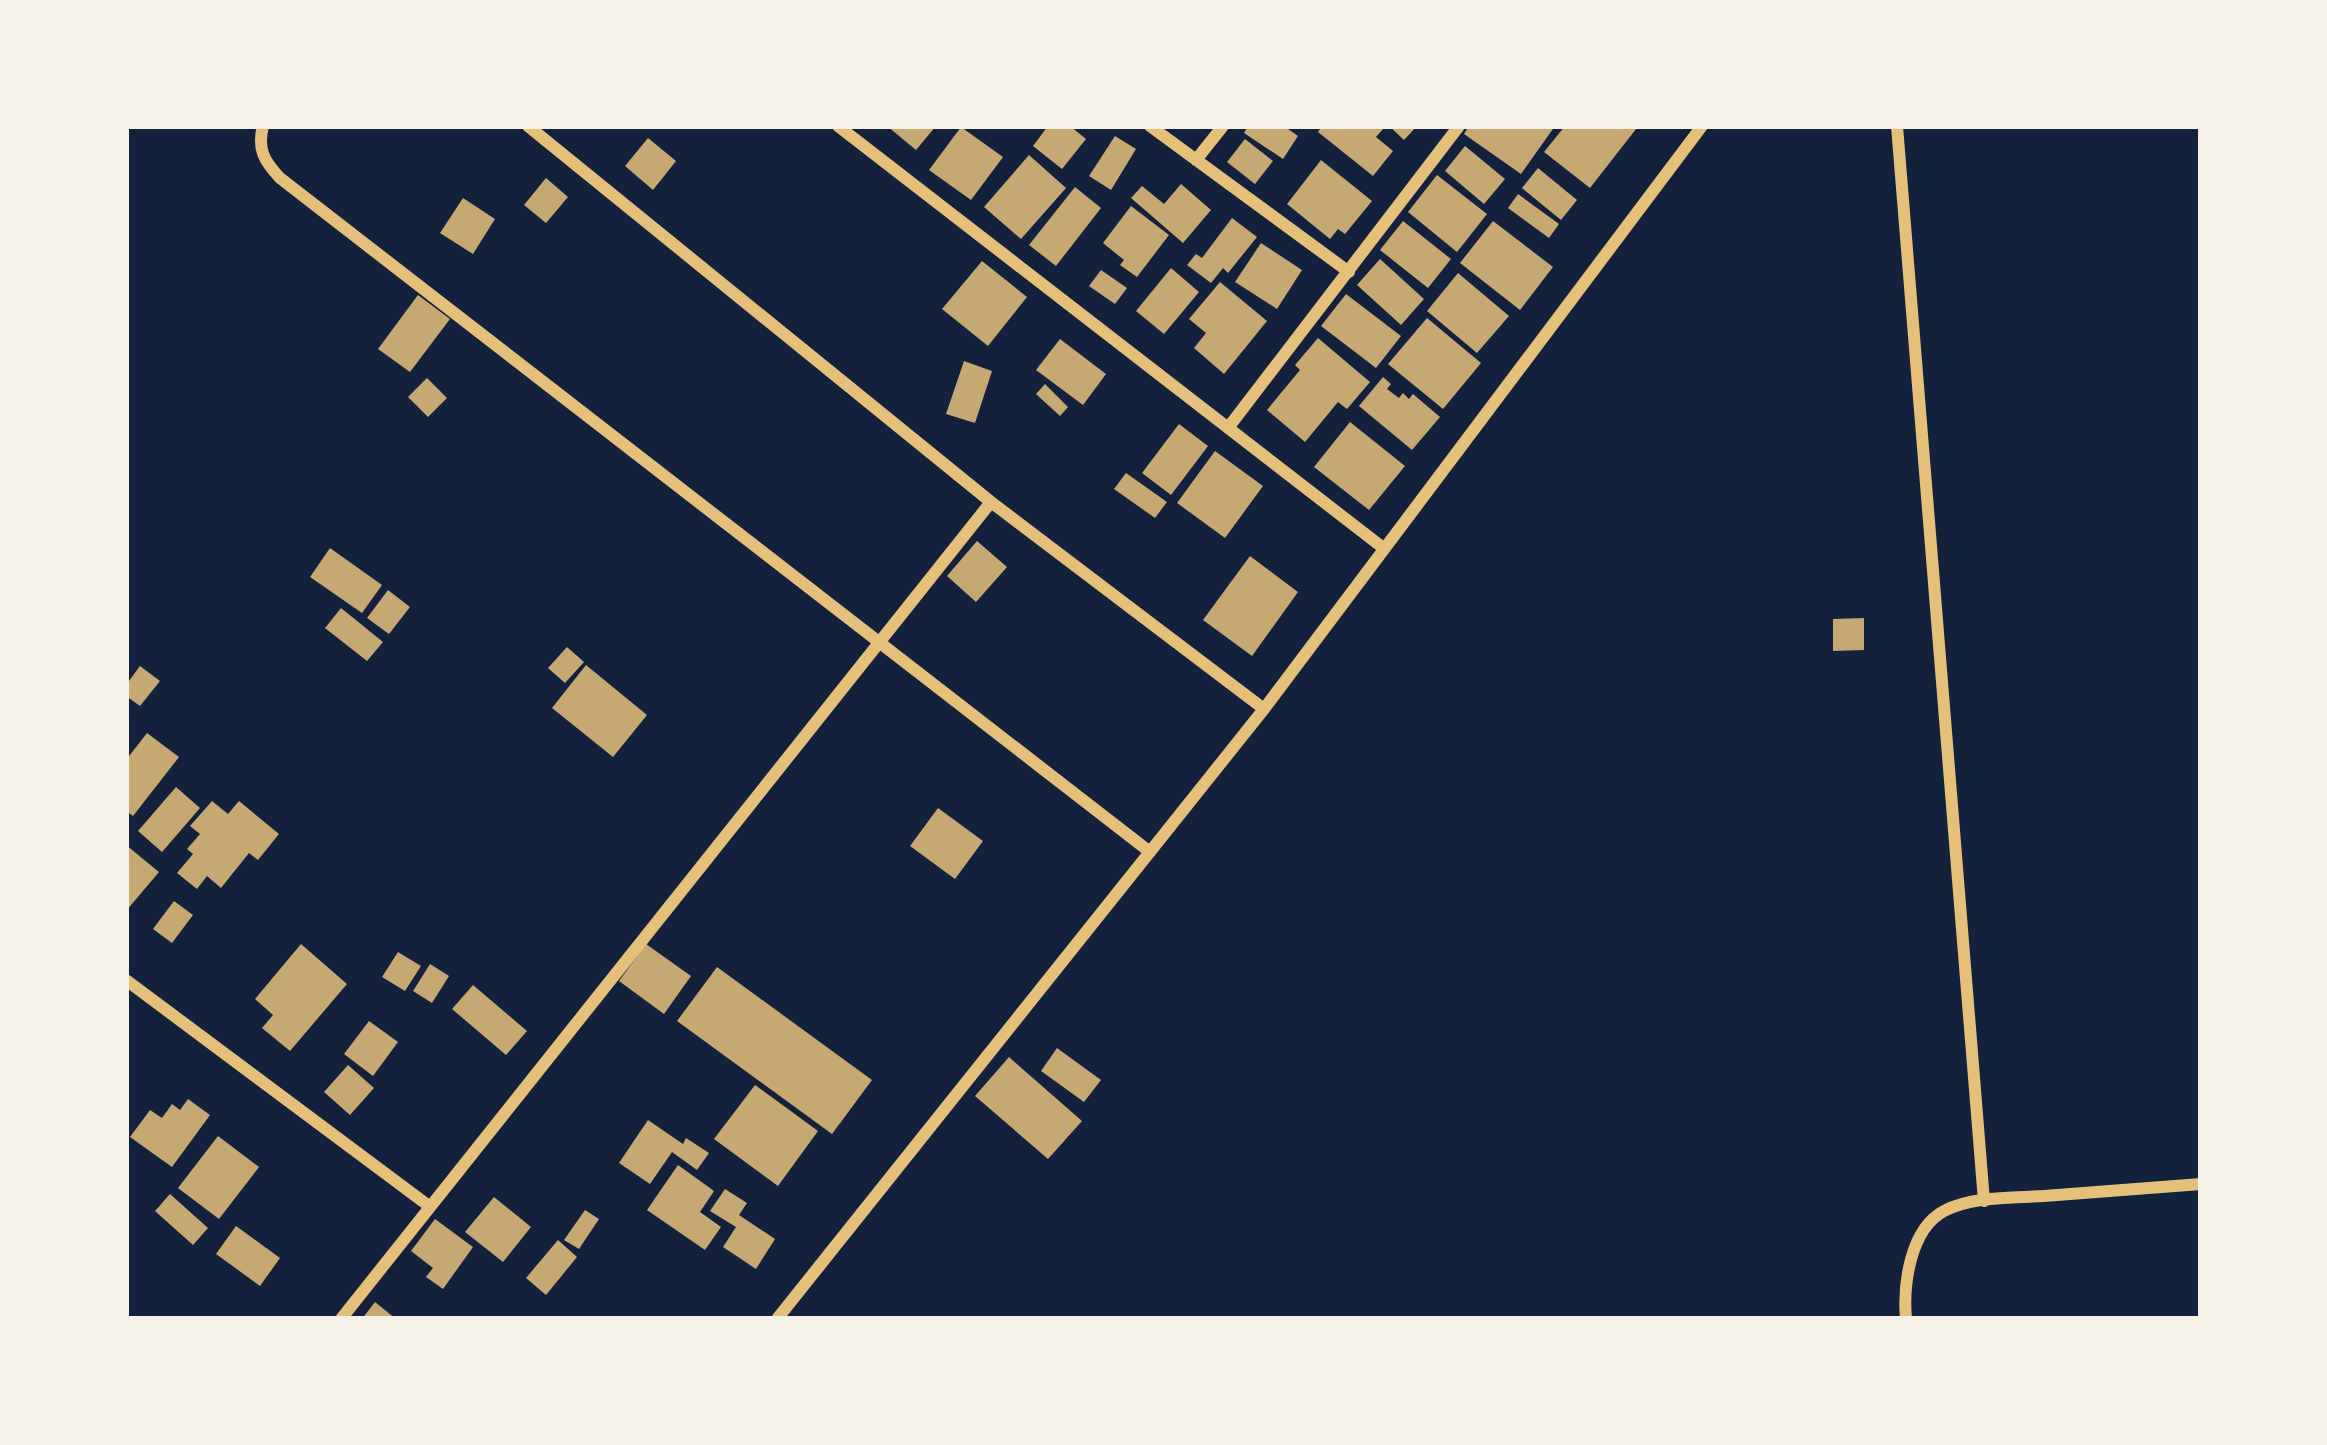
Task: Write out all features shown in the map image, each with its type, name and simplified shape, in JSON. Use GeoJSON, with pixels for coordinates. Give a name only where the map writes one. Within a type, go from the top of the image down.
{"type":"FeatureCollection","features":[{"type":"Feature","properties":{"kind":"street"},"geometry":{"type":"LineString","coordinates":[[263,126],[258,142],[265,161],[280,178],[1150,852]]}},
{"type":"Feature","properties":{"kind":"street"},"geometry":{"type":"LineString","coordinates":[[528,126],[991,502],[1264,709]]}},
{"type":"Feature","properties":{"kind":"street"},"geometry":{"type":"LineString","coordinates":[[838,126],[1382,548]]}},
{"type":"Feature","properties":{"kind":"street"},"geometry":{"type":"LineString","coordinates":[[1150,126],[1349,272]]}},
{"type":"Feature","properties":{"kind":"street"},"geometry":{"type":"LineString","coordinates":[[1196,160],[1223,126]]}},
{"type":"Feature","properties":{"kind":"street"},"geometry":{"type":"LineString","coordinates":[[1228,428],[1459,126]]}},
{"type":"Feature","properties":{"kind":"street"},"geometry":{"type":"LineString","coordinates":[[777,1319],[1264,709],[1702,126]]}},
{"type":"Feature","properties":{"kind":"street"},"geometry":{"type":"LineString","coordinates":[[1897,126],[1984,1201]]}},
{"type":"Feature","properties":{"kind":"street"},"geometry":{"type":"LineString","coordinates":[[341,1319],[991,502]]}},
{"type":"Feature","properties":{"kind":"street"},"geometry":{"type":"LineString","coordinates":[[126,980],[429,1205]]}},
{"type":"Feature","properties":{"kind":"street"},"geometry":{"type":"LineString","coordinates":[[1906,1319],[1907,1278],[1917,1244],[1927,1226],[1944,1211],[1984,1201],[2201,1184]]}},
{"type":"Feature","properties":{"kind":"building"},"geometry":{"type":"Polygon","coordinates":[[[887,126],[936,126],[916,150],[887,126]]]}},
{"type":"Feature","properties":{"kind":"building"},"geometry":{"type":"Polygon","coordinates":[[[1048,126],[1070,126],[1086,139],[1062,169],[1033,146],[1048,126]]]}},
{"type":"Feature","properties":{"kind":"building"},"geometry":{"type":"Polygon","coordinates":[[[1248,126],[1284,126],[1298,136],[1283,159],[1244,133],[1248,126]]]}},
{"type":"Feature","properties":{"kind":"building"},"geometry":{"type":"Polygon","coordinates":[[[1322,126],[1381,126],[1376,137],[1393,151],[1373,176],[1318,132],[1322,126]]]}},
{"type":"Feature","properties":{"kind":"building"},"geometry":{"type":"Polygon","coordinates":[[[1389,126],[1417,126],[1404,140],[1389,126]]]}},
{"type":"Feature","properties":{"kind":"building"},"geometry":{"type":"Polygon","coordinates":[[[1469,126],[1555,126],[1521,174],[1464,134],[1469,126]]]}},
{"type":"Feature","properties":{"kind":"building"},"geometry":{"type":"Polygon","coordinates":[[[1565,126],[1636,129],[1590,188],[1544,152],[1565,126]]]}},
{"type":"Feature","properties":{"kind":"building"},"geometry":{"type":"Polygon","coordinates":[[[961,127],[1003,157],[971,200],[929,170],[961,127]]]}},
{"type":"Feature","properties":{"kind":"building"},"geometry":{"type":"Polygon","coordinates":[[[1115,136],[1136,149],[1111,190],[1089,176],[1115,136]]]}},
{"type":"Feature","properties":{"kind":"building"},"geometry":{"type":"Polygon","coordinates":[[[648,138],[676,161],[653,190],[625,166],[648,138]]]}},
{"type":"Feature","properties":{"kind":"building"},"geometry":{"type":"Polygon","coordinates":[[[1245,139],[1273,161],[1255,184],[1227,162],[1245,139]]]}},
{"type":"Feature","properties":{"kind":"building"},"geometry":{"type":"Polygon","coordinates":[[[1465,146],[1505,179],[1484,204],[1445,171],[1465,146]]]}},
{"type":"Feature","properties":{"kind":"building"},"geometry":{"type":"Polygon","coordinates":[[[1029,155],[1066,188],[1021,239],[984,207],[1029,155]]]}},
{"type":"Feature","properties":{"kind":"building"},"geometry":{"type":"Polygon","coordinates":[[[1321,160],[1372,201],[1345,234],[1338,229],[1330,239],[1287,204],[1321,160]]]}},
{"type":"Feature","properties":{"kind":"building"},"geometry":{"type":"Polygon","coordinates":[[[1538,168],[1577,200],[1561,220],[1522,188],[1538,168]]]}},
{"type":"Feature","properties":{"kind":"building"},"geometry":{"type":"Polygon","coordinates":[[[1437,175],[1487,214],[1457,252],[1408,212],[1437,175]]]}},
{"type":"Feature","properties":{"kind":"building"},"geometry":{"type":"Polygon","coordinates":[[[546,178],[568,197],[546,223],[524,205],[546,178]]]}},
{"type":"Feature","properties":{"kind":"building"},"geometry":{"type":"Polygon","coordinates":[[[1181,184],[1211,210],[1183,243],[1131,198],[1142,186],[1164,204],[1181,184]]]}},
{"type":"Feature","properties":{"kind":"building"},"geometry":{"type":"Polygon","coordinates":[[[1075,187],[1101,208],[1056,266],[1029,245],[1075,187]]]}},
{"type":"Feature","properties":{"kind":"building"},"geometry":{"type":"Polygon","coordinates":[[[1518,194],[1559,224],[1549,238],[1508,208],[1518,194]]]}},
{"type":"Feature","properties":{"kind":"building"},"geometry":{"type":"Polygon","coordinates":[[[463,198],[495,219],[473,254],[440,233],[463,198]]]}},
{"type":"Feature","properties":{"kind":"building"},"geometry":{"type":"Polygon","coordinates":[[[1131,206],[1169,235],[1137,277],[1103,243],[1131,206]]]}},
{"type":"Feature","properties":{"kind":"building"},"geometry":{"type":"Polygon","coordinates":[[[1232,218],[1257,237],[1228,273],[1223,268],[1211,283],[1187,265],[1196,254],[1202,258],[1232,218]]]}},
{"type":"Feature","properties":{"kind":"building"},"geometry":{"type":"Polygon","coordinates":[[[1403,221],[1451,259],[1428,288],[1380,250],[1403,221]]]}},
{"type":"Feature","properties":{"kind":"building"},"geometry":{"type":"Polygon","coordinates":[[[1493,221],[1553,267],[1520,310],[1460,263],[1493,221]]]}},
{"type":"Feature","properties":{"kind":"building"},"geometry":{"type":"Polygon","coordinates":[[[1261,243],[1302,270],[1277,309],[1235,282],[1261,243]]]}},
{"type":"Feature","properties":{"kind":"building"},"geometry":{"type":"Polygon","coordinates":[[[1380,259],[1424,299],[1401,325],[1357,285],[1380,259]]]}},
{"type":"Feature","properties":{"kind":"building"},"geometry":{"type":"Polygon","coordinates":[[[982,261],[1027,297],[988,346],[942,309],[982,261]]]}},
{"type":"Feature","properties":{"kind":"building"},"geometry":{"type":"Polygon","coordinates":[[[1171,268],[1199,292],[1164,334],[1136,311],[1171,268]]]}},
{"type":"Feature","properties":{"kind":"building"},"geometry":{"type":"Polygon","coordinates":[[[1101,270],[1127,288],[1115,304],[1089,286],[1101,270]]]}},
{"type":"Feature","properties":{"kind":"building"},"geometry":{"type":"Polygon","coordinates":[[[1458,273],[1509,316],[1477,353],[1427,311],[1458,273]]]}},
{"type":"Feature","properties":{"kind":"building"},"geometry":{"type":"Polygon","coordinates":[[[1220,282],[1267,321],[1224,374],[1194,348],[1206,333],[1189,319],[1220,282]]]}},
{"type":"Feature","properties":{"kind":"building"},"geometry":{"type":"Polygon","coordinates":[[[1346,294],[1401,336],[1376,368],[1321,326],[1346,294]]]}},
{"type":"Feature","properties":{"kind":"building"},"geometry":{"type":"Polygon","coordinates":[[[418,295],[450,319],[410,372],[378,349],[418,295]]]}},
{"type":"Feature","properties":{"kind":"building"},"geometry":{"type":"Polygon","coordinates":[[[1427,318],[1481,363],[1443,409],[1388,364],[1427,318]]]}},
{"type":"Feature","properties":{"kind":"building"},"geometry":{"type":"Polygon","coordinates":[[[1318,338],[1370,382],[1347,409],[1338,402],[1305,442],[1267,410],[1300,370],[1295,365],[1318,338]]]}},
{"type":"Feature","properties":{"kind":"building"},"geometry":{"type":"Polygon","coordinates":[[[1060,339],[1106,374],[1083,405],[1036,370],[1060,339]]]}},
{"type":"Feature","properties":{"kind":"building"},"geometry":{"type":"Polygon","coordinates":[[[964,361],[992,371],[975,423],[946,414],[964,361]]]}},
{"type":"Feature","properties":{"kind":"building"},"geometry":{"type":"Polygon","coordinates":[[[1383,377],[1391,384],[1387,389],[1399,398],[1403,393],[1409,399],[1413,394],[1440,417],[1412,450],[1359,406],[1383,377]]]}},
{"type":"Feature","properties":{"kind":"building"},"geometry":{"type":"Polygon","coordinates":[[[427,378],[447,398],[428,417],[408,397],[427,378]]]}},
{"type":"Feature","properties":{"kind":"building"},"geometry":{"type":"Polygon","coordinates":[[[1045,384],[1068,407],[1060,416],[1036,394],[1045,384]]]}},
{"type":"Feature","properties":{"kind":"building"},"geometry":{"type":"Polygon","coordinates":[[[1350,422],[1405,466],[1369,510],[1314,467],[1350,422]]]}},
{"type":"Feature","properties":{"kind":"building"},"geometry":{"type":"Polygon","coordinates":[[[1179,424],[1208,446],[1171,495],[1142,473],[1179,424]]]}},
{"type":"Feature","properties":{"kind":"building"},"geometry":{"type":"Polygon","coordinates":[[[1215,451],[1263,486],[1225,538],[1177,503],[1215,451]]]}},
{"type":"Feature","properties":{"kind":"building"},"geometry":{"type":"Polygon","coordinates":[[[1126,473],[1167,502],[1155,518],[1114,489],[1126,473]]]}},
{"type":"Feature","properties":{"kind":"building"},"geometry":{"type":"Polygon","coordinates":[[[977,541],[1007,567],[976,602],[947,576],[977,541]]]}},
{"type":"Feature","properties":{"kind":"building"},"geometry":{"type":"Polygon","coordinates":[[[330,548],[382,585],[362,613],[310,577],[330,548]]]}},
{"type":"Feature","properties":{"kind":"building"},"geometry":{"type":"Polygon","coordinates":[[[1250,556],[1298,592],[1252,656],[1203,620],[1250,556]]]}},
{"type":"Feature","properties":{"kind":"building"},"geometry":{"type":"Polygon","coordinates":[[[388,590],[410,607],[389,634],[367,618],[388,590]]]}},
{"type":"Feature","properties":{"kind":"building"},"geometry":{"type":"Polygon","coordinates":[[[341,608],[383,642],[367,661],[325,628],[341,608]]]}},
{"type":"Feature","properties":{"kind":"building"},"geometry":{"type":"Polygon","coordinates":[[[1864,618],[1864,650],[1833,651],[1833,619],[1864,618]]]}},
{"type":"Feature","properties":{"kind":"building"},"geometry":{"type":"Polygon","coordinates":[[[567,647],[584,662],[565,683],[548,668],[567,647]]]}},
{"type":"Feature","properties":{"kind":"building"},"geometry":{"type":"Polygon","coordinates":[[[586,665],[647,715],[613,757],[552,708],[586,665]]]}},
{"type":"Feature","properties":{"kind":"building"},"geometry":{"type":"Polygon","coordinates":[[[140,666],[160,681],[140,706],[126,696],[126,685],[140,666]]]}},
{"type":"Feature","properties":{"kind":"building"},"geometry":{"type":"Polygon","coordinates":[[[147,733],[179,757],[133,816],[126,811],[126,760],[147,733]]]}},
{"type":"Feature","properties":{"kind":"building"},"geometry":{"type":"Polygon","coordinates":[[[176,787],[200,808],[162,852],[138,831],[176,787]]]}},
{"type":"Feature","properties":{"kind":"building"},"geometry":{"type":"Polygon","coordinates":[[[212,801],[228,814],[239,801],[279,834],[258,860],[249,853],[221,888],[207,876],[197,889],[177,873],[193,854],[187,849],[200,834],[190,826],[212,801]]]}},
{"type":"Feature","properties":{"kind":"building"},"geometry":{"type":"Polygon","coordinates":[[[938,808],[983,841],[955,879],[910,846],[938,808]]]}},
{"type":"Feature","properties":{"kind":"building"},"geometry":{"type":"Polygon","coordinates":[[[126,845],[159,872],[126,911],[126,845]]]}},
{"type":"Feature","properties":{"kind":"building"},"geometry":{"type":"Polygon","coordinates":[[[174,901],[193,915],[172,943],[153,929],[174,901]]]}},
{"type":"Feature","properties":{"kind":"building"},"geometry":{"type":"Polygon","coordinates":[[[301,944],[347,984],[290,1051],[262,1028],[273,1015],[255,999],[301,944]]]}},
{"type":"Feature","properties":{"kind":"building"},"geometry":{"type":"Polygon","coordinates":[[[646,944],[691,976],[664,1014],[619,981],[646,944]]]}},
{"type":"Feature","properties":{"kind":"building"},"geometry":{"type":"Polygon","coordinates":[[[398,952],[421,966],[405,991],[382,977],[398,952]]]}},
{"type":"Feature","properties":{"kind":"building"},"geometry":{"type":"Polygon","coordinates":[[[430,964],[449,976],[432,1003],[413,991],[430,964]]]}},
{"type":"Feature","properties":{"kind":"building"},"geometry":{"type":"Polygon","coordinates":[[[717,967],[872,1080],[832,1134],[677,1021],[717,967]]]}},
{"type":"Feature","properties":{"kind":"building"},"geometry":{"type":"Polygon","coordinates":[[[473,985],[527,1031],[506,1055],[452,1009],[473,985]]]}},
{"type":"Feature","properties":{"kind":"building"},"geometry":{"type":"Polygon","coordinates":[[[369,1021],[398,1042],[373,1076],[344,1054],[369,1021]]]}},
{"type":"Feature","properties":{"kind":"building"},"geometry":{"type":"Polygon","coordinates":[[[1057,1048],[1101,1080],[1084,1102],[1041,1071],[1057,1048]]]}},
{"type":"Feature","properties":{"kind":"building"},"geometry":{"type":"Polygon","coordinates":[[[1009,1057],[1082,1121],[1048,1159],[975,1096],[1009,1057]]]}},
{"type":"Feature","properties":{"kind":"building"},"geometry":{"type":"Polygon","coordinates":[[[348,1065],[374,1088],[350,1115],[324,1092],[348,1065]]]}},
{"type":"Feature","properties":{"kind":"building"},"geometry":{"type":"Polygon","coordinates":[[[755,1085],[818,1131],[778,1186],[714,1139],[755,1085]]]}},
{"type":"Feature","properties":{"kind":"building"},"geometry":{"type":"Polygon","coordinates":[[[188,1099],[210,1115],[172,1167],[130,1137],[150,1110],[162,1118],[172,1104],[180,1110],[188,1099]]]}},
{"type":"Feature","properties":{"kind":"building"},"geometry":{"type":"Polygon","coordinates":[[[648,1120],[683,1144],[686,1138],[709,1153],[697,1170],[672,1152],[650,1184],[619,1163],[648,1120]]]}},
{"type":"Feature","properties":{"kind":"building"},"geometry":{"type":"Polygon","coordinates":[[[218,1136],[259,1167],[219,1219],[178,1188],[218,1136]]]}},
{"type":"Feature","properties":{"kind":"building"},"geometry":{"type":"Polygon","coordinates":[[[678,1165],[714,1191],[700,1212],[721,1227],[705,1250],[647,1210],[678,1165]]]}},
{"type":"Feature","properties":{"kind":"building"},"geometry":{"type":"Polygon","coordinates":[[[725,1189],[747,1203],[739,1215],[775,1239],[756,1269],[723,1247],[736,1227],[710,1211],[725,1189]]]}},
{"type":"Feature","properties":{"kind":"building"},"geometry":{"type":"Polygon","coordinates":[[[170,1194],[208,1228],[193,1245],[155,1211],[170,1194]]]}},
{"type":"Feature","properties":{"kind":"building"},"geometry":{"type":"Polygon","coordinates":[[[494,1197],[531,1227],[503,1262],[465,1232],[494,1197]]]}},
{"type":"Feature","properties":{"kind":"building"},"geometry":{"type":"Polygon","coordinates":[[[585,1210],[599,1219],[579,1249],[564,1240],[585,1210]]]}},
{"type":"Feature","properties":{"kind":"building"},"geometry":{"type":"Polygon","coordinates":[[[435,1219],[473,1247],[443,1289],[426,1277],[433,1268],[411,1251],[435,1219]]]}},
{"type":"Feature","properties":{"kind":"building"},"geometry":{"type":"Polygon","coordinates":[[[236,1226],[280,1258],[260,1286],[216,1254],[236,1226]]]}},
{"type":"Feature","properties":{"kind":"building"},"geometry":{"type":"Polygon","coordinates":[[[558,1240],[577,1257],[546,1295],[526,1278],[558,1240]]]}},
{"type":"Feature","properties":{"kind":"building"},"geometry":{"type":"Polygon","coordinates":[[[375,1302],[396,1319],[362,1319],[375,1302]]]}}]}
